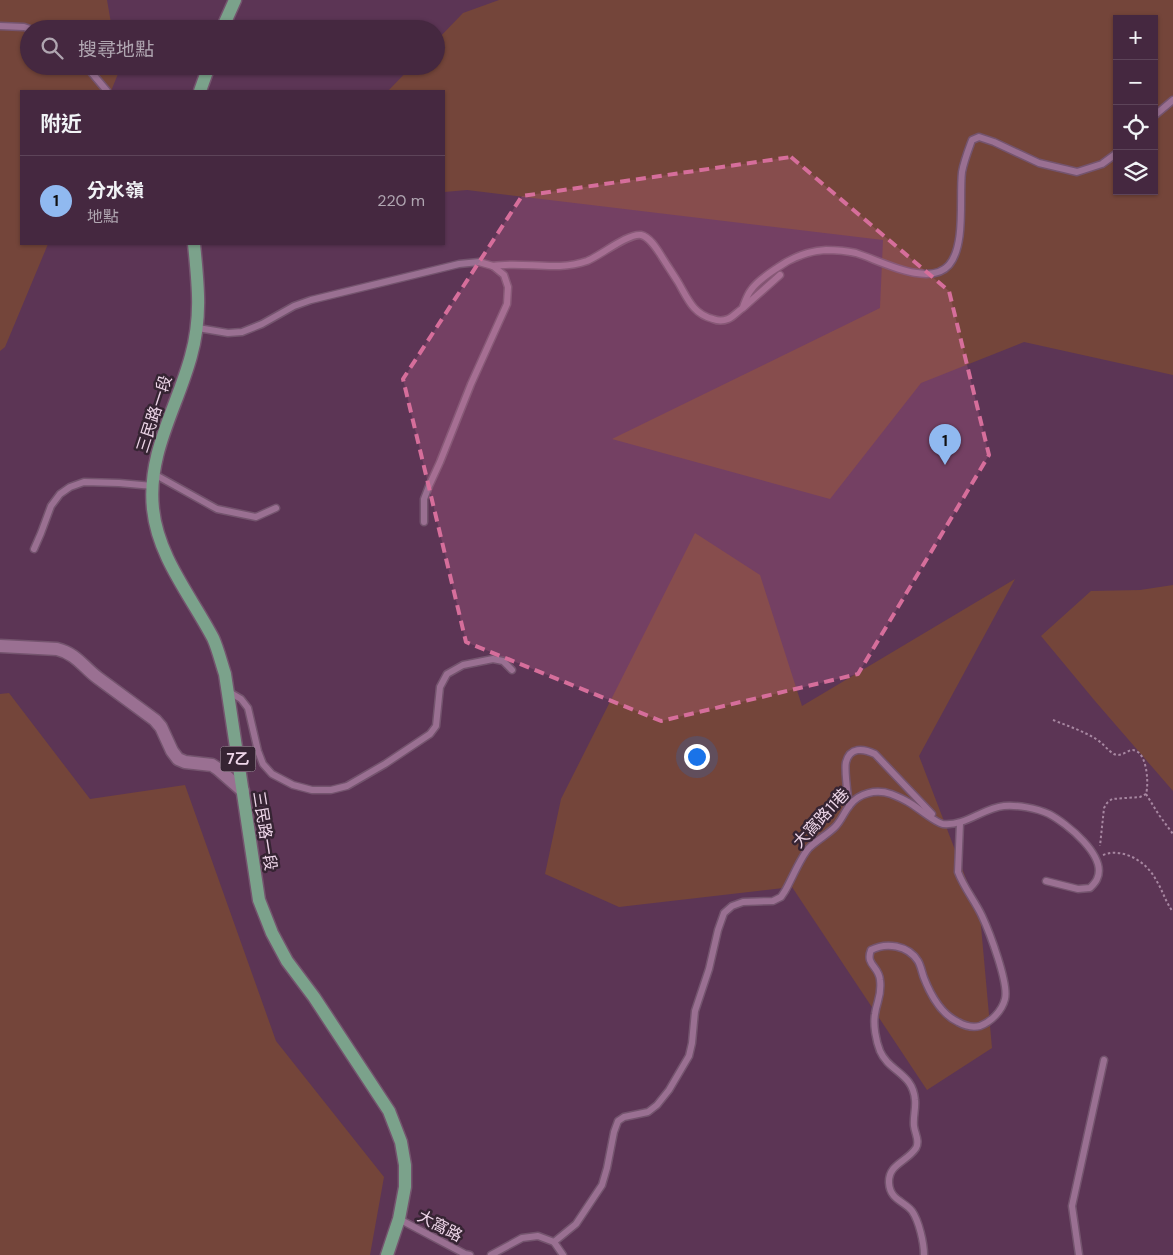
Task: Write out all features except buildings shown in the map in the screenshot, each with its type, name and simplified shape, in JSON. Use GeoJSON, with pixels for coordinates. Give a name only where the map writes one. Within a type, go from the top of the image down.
{"type":"FeatureCollection","features":[{"type":"Feature","properties":{"kind":"main road"},"geometry":{"type":"LineString","coordinates":[[226,20],[235,0]]}},
{"type":"Feature","properties":{"kind":"main road"},"geometry":{"type":"LineString","coordinates":[[200,90],[206,75]]}},
{"type":"Feature","properties":{"kind":"main road","name":"三民路一段"},"geometry":{"type":"LineString","coordinates":[[194,245],[199,289],[198,328],[191,357],[160,442],[153,473],[152,508],[157,532],[166,558],[214,640],[225,674],[259,900],[272,933],[287,961],[314,997],[389,1110],[401,1142],[405,1166],[405,1187],[399,1219],[387,1255]]}},
{"type":"Feature","properties":{"kind":"street"},"geometry":{"type":"LineString","coordinates":[[0,646],[66,651],[100,680],[155,720],[161,727],[172,751],[178,759],[185,762],[212,765],[242,791]]}},
{"type":"Feature","properties":{"kind":"lane"},"geometry":{"type":"LineString","coordinates":[[0,26],[20,27]]}},
{"type":"Feature","properties":{"kind":"lane"},"geometry":{"type":"LineString","coordinates":[[94,75],[107,90]]}},
{"type":"Feature","properties":{"kind":"lane"},"geometry":{"type":"LineString","coordinates":[[1158,113],[1173,100]]}},
{"type":"Feature","properties":{"kind":"lane"},"geometry":{"type":"LineString","coordinates":[[743,307],[750,291],[768,274],[785,262],[808,252],[839,250],[855,253],[908,272],[935,273],[948,266],[955,255],[959,240],[962,172],[972,140],[979,137],[1039,163],[1077,172],[1102,164],[1113,156]]}},
{"type":"Feature","properties":{"kind":"lane"},"geometry":{"type":"LineString","coordinates":[[493,266],[504,264],[553,267],[572,266],[588,261],[623,241],[640,235],[648,238],[656,248],[679,283],[686,298],[697,311],[705,317],[719,321],[729,319],[780,275]]}},
{"type":"Feature","properties":{"kind":"lane"},"geometry":{"type":"LineString","coordinates":[[198,328],[228,333],[242,332],[262,324],[294,306],[311,300],[459,264],[479,262],[493,266],[504,275],[508,287],[507,304],[428,486],[424,500],[424,522]]}},
{"type":"Feature","properties":{"kind":"lane"},"geometry":{"type":"LineString","coordinates":[[153,473],[217,509],[256,517],[276,508]]}},
{"type":"Feature","properties":{"kind":"lane"},"geometry":{"type":"LineString","coordinates":[[34,549],[51,506],[60,494],[70,487],[84,482],[152,486]]}},
{"type":"Feature","properties":{"kind":"lane"},"geometry":{"type":"LineString","coordinates":[[228,691],[241,699],[248,708],[258,751],[263,764],[272,774],[293,785],[312,790],[331,790],[347,786],[385,764],[430,734],[436,726],[440,687],[447,674],[464,665],[492,659],[503,661],[512,670]]}},
{"type":"Feature","properties":{"kind":"lane"},"geometry":{"type":"LineString","coordinates":[[849,806],[846,763],[850,754],[857,750],[866,749],[874,754],[941,824],[960,823],[1002,806],[1024,807],[1048,814],[1064,824],[1080,838],[1096,858],[1099,868],[1097,880],[1090,888],[1078,889],[1046,881]]}},
{"type":"Feature","properties":{"kind":"lane","name":"大窩路11巷"},"geometry":{"type":"LineString","coordinates":[[554,1242],[576,1224],[602,1185],[618,1121],[624,1117],[648,1112],[657,1105],[669,1090],[689,1056],[694,1011],[709,969],[724,913],[732,906],[743,902],[773,901],[781,896],[807,850],[835,828],[842,820],[849,806],[858,797],[872,792],[888,793],[907,801],[941,824]]}},
{"type":"Feature","properties":{"kind":"lane"},"geometry":{"type":"LineString","coordinates":[[924,1255],[917,1221],[911,1210],[891,1192],[889,1183],[890,1172],[899,1162],[910,1155],[918,1141],[914,1126],[915,1103],[914,1093],[906,1077],[891,1065],[881,1053],[875,1020],[880,1000],[880,977],[877,969],[869,961],[868,956],[871,950],[876,947],[905,948],[911,952],[918,961],[932,995],[941,1009],[950,1018],[964,1025],[979,1026],[998,1014],[1005,1000],[1006,989],[988,929],[958,872],[960,823]]}},
{"type":"Feature","properties":{"kind":"lane"},"geometry":{"type":"LineString","coordinates":[[1079,1255],[1072,1206],[1104,1060]]}},
{"type":"Feature","properties":{"kind":"lane","name":"大窩路"},"geometry":{"type":"LineString","coordinates":[[399,1219],[464,1254],[470,1255]]}},
{"type":"Feature","properties":{"kind":"lane"},"geometry":{"type":"LineString","coordinates":[[491,1255],[522,1238],[538,1236],[554,1242],[563,1255]]}},
{"type":"Feature","properties":{"kind":"path"},"geometry":{"type":"LineString","coordinates":[[1053,720],[1098,740],[1114,754],[1120,755],[1130,750],[1138,752],[1144,761],[1148,777],[1146,794]]}},
{"type":"Feature","properties":{"kind":"path"},"geometry":{"type":"LineString","coordinates":[[1146,794],[1173,834]]}},
{"type":"Feature","properties":{"kind":"path"},"geometry":{"type":"LineString","coordinates":[[1096,858],[1102,836],[1104,808],[1107,803],[1112,799],[1146,794]]}},
{"type":"Feature","properties":{"kind":"path"},"geometry":{"type":"LineString","coordinates":[[1096,858],[1108,853],[1120,853],[1132,857],[1145,866],[1156,878],[1166,902],[1173,912]]}},
{"type":"Feature","properties":{"kind":"highlighted area"},"geometry":{"type":"Polygon","coordinates":[[[791,157],[949,291],[989,455],[858,674],[661,721],[466,642],[403,379],[522,196],[791,157]]]}},
{"type":"Feature","properties":{"kind":"shaded area"},"geometry":{"type":"Polygon","coordinates":[[[0,0],[107,0],[110,20],[20,20],[20,75],[118,75],[111,90],[20,90],[20,245],[48,245],[5,347],[0,351],[0,0]]]}},
{"type":"Feature","properties":{"kind":"shaded area"},"geometry":{"type":"Polygon","coordinates":[[[499,0],[1173,0],[1173,375],[1024,342],[921,383],[830,499],[612,439],[880,308],[883,240],[467,190],[445,192],[445,90],[389,90],[403,75],[445,75],[445,32],[463,13],[499,0]]]}},
{"type":"Feature","properties":{"kind":"shaded area"},"geometry":{"type":"Polygon","coordinates":[[[695,533],[760,575],[802,706],[1015,579],[919,756],[980,915],[992,1048],[927,1090],[792,887],[619,907],[545,874],[561,799],[695,533]]]}},
{"type":"Feature","properties":{"kind":"shaded area"},"geometry":{"type":"Polygon","coordinates":[[[1173,585],[1173,791],[1041,636],[1091,591],[1140,590],[1173,585]]]}},
{"type":"Feature","properties":{"kind":"shaded area"},"geometry":{"type":"Polygon","coordinates":[[[9,693],[90,799],[185,785],[276,1041],[384,1177],[370,1255],[0,1255],[0,694],[9,693]]]}},
{"type":"Feature","properties":{"kind":"place","name":"分水嶺"},"geometry":{"type":"Point","coordinates":[945,465]}}]}
